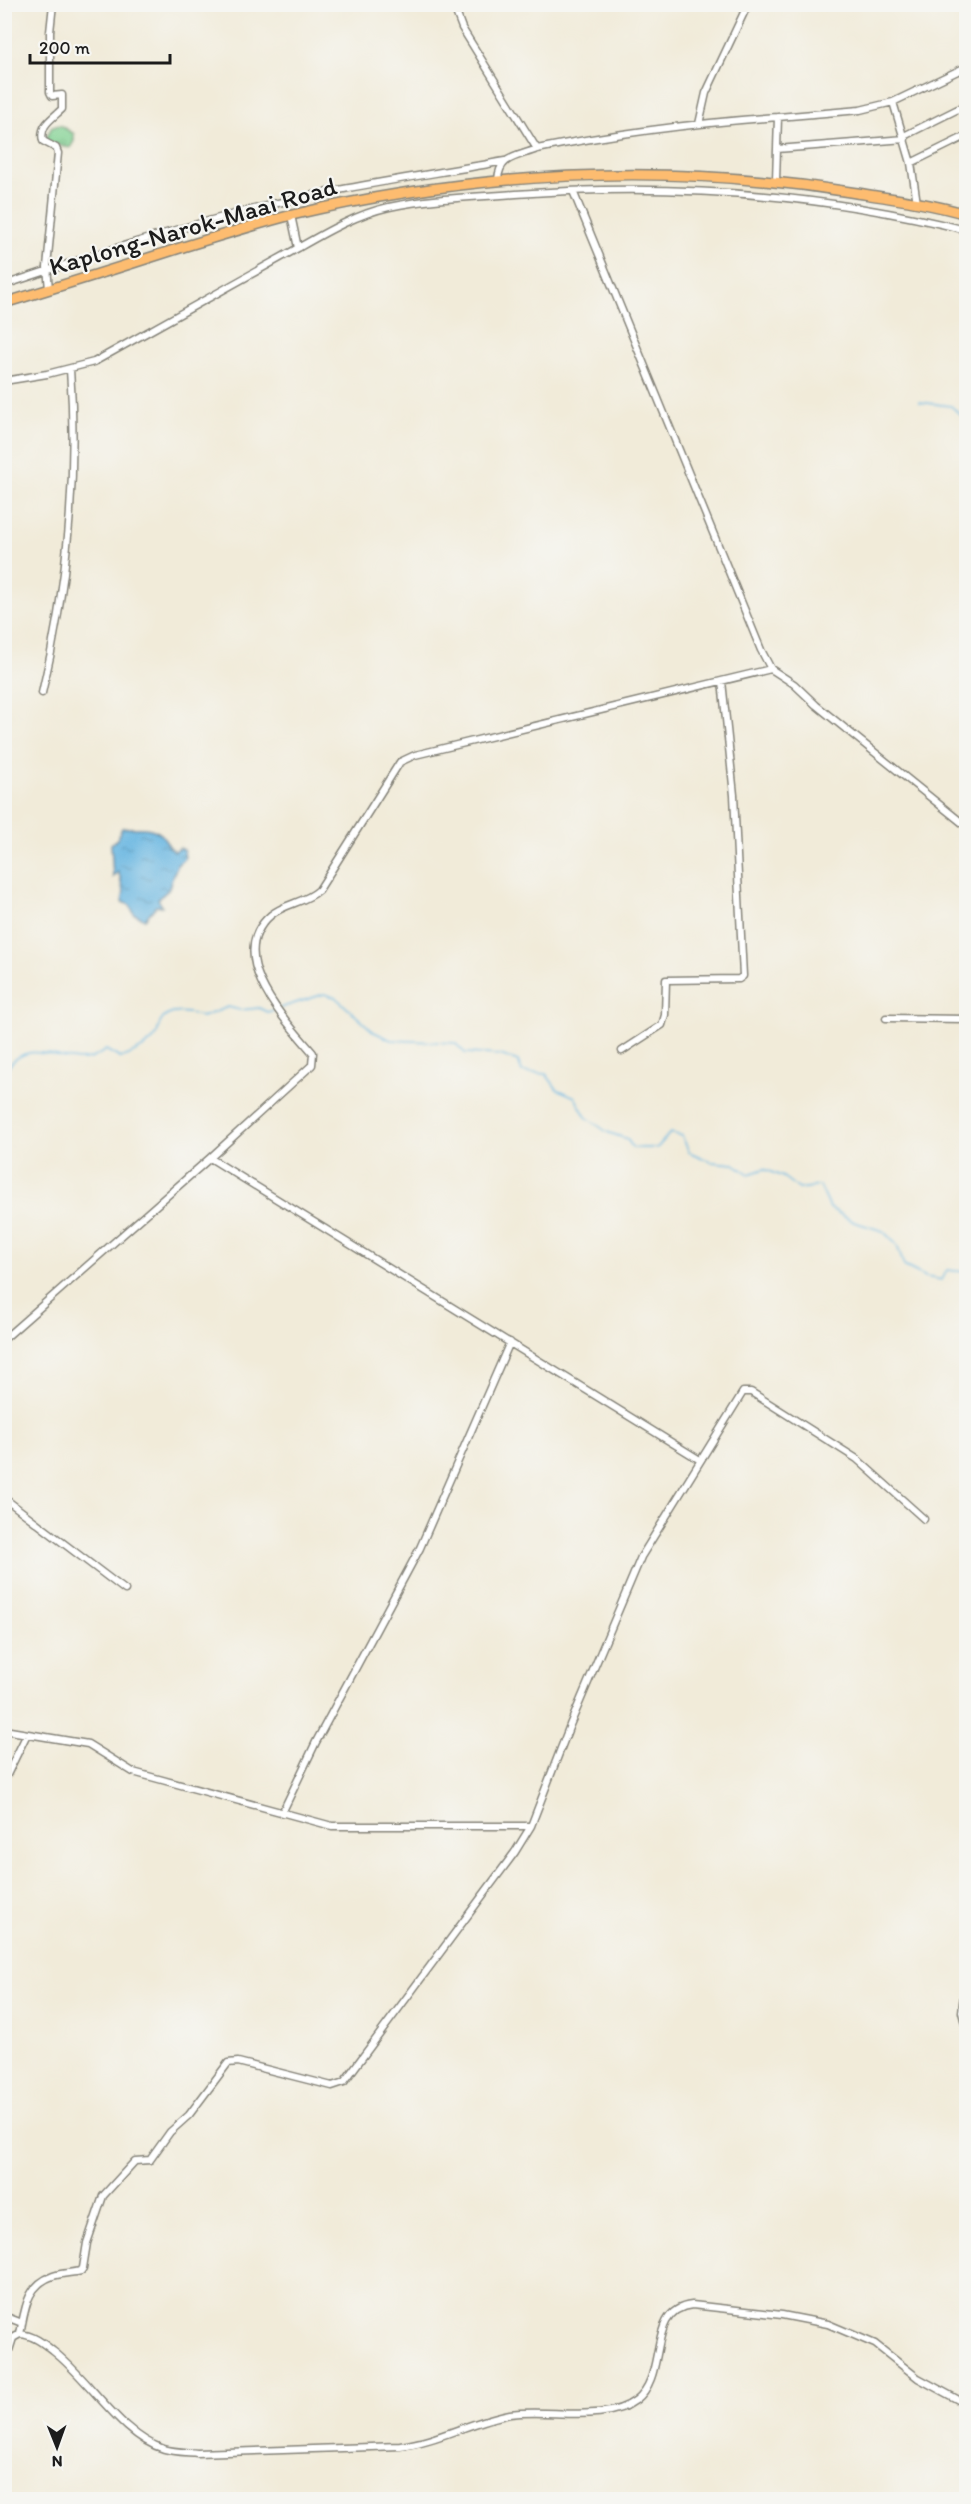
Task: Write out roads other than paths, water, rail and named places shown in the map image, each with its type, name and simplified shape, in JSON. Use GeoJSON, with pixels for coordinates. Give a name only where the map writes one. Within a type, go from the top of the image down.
{"type":"FeatureCollection","features":[{"type":"Feature","properties":{"kind":"highway","name":"Kaplong-Narok-Maai Road"},"geometry":{"type":"LineString","coordinates":[[4,303],[291,215],[415,190],[498,180],[614,174],[673,174],[751,179],[900,200],[964,214]]}},
{"type":"Feature","properties":{"kind":"street"},"geometry":{"type":"LineString","coordinates":[[50,289],[47,271],[58,153],[56,148],[44,141],[42,134],[46,123],[62,109],[63,98],[62,95],[52,96],[50,92],[50,32],[53,4]]}},
{"type":"Feature","properties":{"kind":"street"},"geometry":{"type":"LineString","coordinates":[[453,4],[462,28],[537,149]]}},
{"type":"Feature","properties":{"kind":"street"},"geometry":{"type":"LineString","coordinates":[[699,124],[706,93],[748,4]]}},
{"type":"Feature","properties":{"kind":"street"},"geometry":{"type":"LineString","coordinates":[[4,285],[190,226],[260,207],[354,187],[505,161],[537,149],[606,136],[699,124],[860,110],[893,102],[966,67]]}},
{"type":"Feature","properties":{"kind":"street"},"geometry":{"type":"LineString","coordinates":[[893,102],[911,163],[917,203]]}},
{"type":"Feature","properties":{"kind":"street"},"geometry":{"type":"LineString","coordinates":[[777,149],[904,138],[966,105]]}},
{"type":"Feature","properties":{"kind":"street"},"geometry":{"type":"LineString","coordinates":[[776,181],[778,117]]}},
{"type":"Feature","properties":{"kind":"street"},"geometry":{"type":"LineString","coordinates":[[911,163],[966,136]]}},
{"type":"Feature","properties":{"kind":"street"},"geometry":{"type":"LineString","coordinates":[[498,180],[498,170],[505,161]]}},
{"type":"Feature","properties":{"kind":"street"},"geometry":{"type":"LineString","coordinates":[[750,194],[751,179]]}},
{"type":"Feature","properties":{"kind":"street"},"geometry":{"type":"LineString","coordinates":[[4,381],[70,369],[111,354],[298,248],[370,213],[416,203],[630,189],[750,194],[819,201],[966,230]]}},
{"type":"Feature","properties":{"kind":"street"},"geometry":{"type":"LineString","coordinates":[[415,190],[416,203]]}},
{"type":"Feature","properties":{"kind":"street"},"geometry":{"type":"LineString","coordinates":[[573,191],[706,521],[771,669],[794,684],[816,705],[966,826]]}},
{"type":"Feature","properties":{"kind":"street"},"geometry":{"type":"LineString","coordinates":[[897,215],[900,200]]}},
{"type":"Feature","properties":{"kind":"street"},"geometry":{"type":"LineString","coordinates":[[964,214],[966,201]]}},
{"type":"Feature","properties":{"kind":"street"},"geometry":{"type":"LineString","coordinates":[[291,215],[298,248]]}},
{"type":"Feature","properties":{"kind":"street"},"geometry":{"type":"LineString","coordinates":[[42,693],[56,620],[71,500],[73,399],[70,369]]}},
{"type":"Feature","properties":{"kind":"street"},"geometry":{"type":"LineString","coordinates":[[4,1339],[309,1070],[314,1058],[313,1053],[274,1006],[262,987],[254,952],[256,936],[260,927],[284,906],[312,897],[319,890],[400,762],[415,755],[771,669]]}},
{"type":"Feature","properties":{"kind":"street"},"geometry":{"type":"LineString","coordinates":[[622,1051],[662,1025],[665,1015],[664,985],[666,980],[739,979],[743,976],[734,795],[722,681]]}},
{"type":"Feature","properties":{"kind":"street"},"geometry":{"type":"LineString","coordinates":[[886,1018],[966,1019]]}},
{"type":"Feature","properties":{"kind":"street"},"geometry":{"type":"LineString","coordinates":[[210,1158],[700,1461]]}},
{"type":"Feature","properties":{"kind":"street"},"geometry":{"type":"LineString","coordinates":[[282,1813],[316,1742],[420,1548],[510,1342]]}},
{"type":"Feature","properties":{"kind":"street"},"geometry":{"type":"LineString","coordinates":[[20,2334],[27,2301],[38,2284],[55,2275],[75,2272],[83,2268],[87,2243],[103,2196],[135,2161],[150,2160],[170,2132],[189,2115],[228,2063],[238,2062],[332,2086],[344,2082],[515,1852],[531,1826],[570,1725],[641,1557],[743,1392],[751,1392],[857,1459],[924,1519]]}},
{"type":"Feature","properties":{"kind":"street"},"geometry":{"type":"LineString","coordinates":[[4,1498],[125,1590]]}},
{"type":"Feature","properties":{"kind":"street"},"geometry":{"type":"LineString","coordinates":[[4,1730],[88,1744],[134,1772],[332,1826],[531,1826]]}},
{"type":"Feature","properties":{"kind":"street"},"geometry":{"type":"LineString","coordinates":[[4,1781],[27,1734]]}},
{"type":"Feature","properties":{"kind":"street"},"geometry":{"type":"LineString","coordinates":[[966,1977],[962,2012],[966,2027]]}},
{"type":"Feature","properties":{"kind":"street"},"geometry":{"type":"LineString","coordinates":[[4,2366],[13,2338],[20,2334],[28,2334],[63,2358],[84,2378],[125,2426],[138,2436],[164,2449],[178,2451],[400,2446],[427,2441],[512,2414],[616,2410],[633,2403],[648,2388],[655,2370],[661,2335],[669,2317],[683,2307],[692,2305],[782,2315],[828,2324],[875,2344],[918,2378],[966,2404]]}},
{"type":"Feature","properties":{"kind":"street"},"geometry":{"type":"LineString","coordinates":[[4,2316],[22,2323]]}},
{"type":"Feature","properties":{"kind":"water"},"geometry":{"type":"Polygon","coordinates":[[[122,828],[153,830],[162,835],[174,851],[180,848],[184,850],[185,858],[177,865],[168,890],[158,899],[162,906],[156,906],[145,919],[134,914],[130,905],[122,902],[124,892],[118,872],[113,877],[111,844],[117,839],[122,828]]]}},
{"type":"Feature","properties":{"kind":"waterway"},"geometry":{"type":"LineString","coordinates":[[919,402],[951,406],[966,420]]}},
{"type":"Feature","properties":{"kind":"waterway"},"geometry":{"type":"LineString","coordinates":[[280,1008],[324,994],[335,997],[374,1032],[391,1040],[455,1043],[465,1053],[500,1055],[518,1061],[522,1072],[546,1074],[557,1089],[575,1097],[586,1117],[607,1132],[627,1139],[633,1148],[657,1148],[670,1133],[682,1136],[689,1152],[712,1162],[734,1164],[749,1174],[764,1169],[783,1177],[799,1189],[820,1186],[830,1208],[854,1222],[883,1231],[897,1245],[904,1266],[926,1277],[942,1280],[947,1270],[966,1272]]}},
{"type":"Feature","properties":{"kind":"waterway"},"geometry":{"type":"LineString","coordinates":[[4,1066],[8,1067],[17,1058],[36,1052],[78,1060],[89,1059],[106,1050],[120,1058],[149,1043],[156,1036],[163,1018],[173,1013],[179,1012],[202,1017],[228,1007],[240,1010],[259,1008],[267,1012],[275,1010]]}}]}
